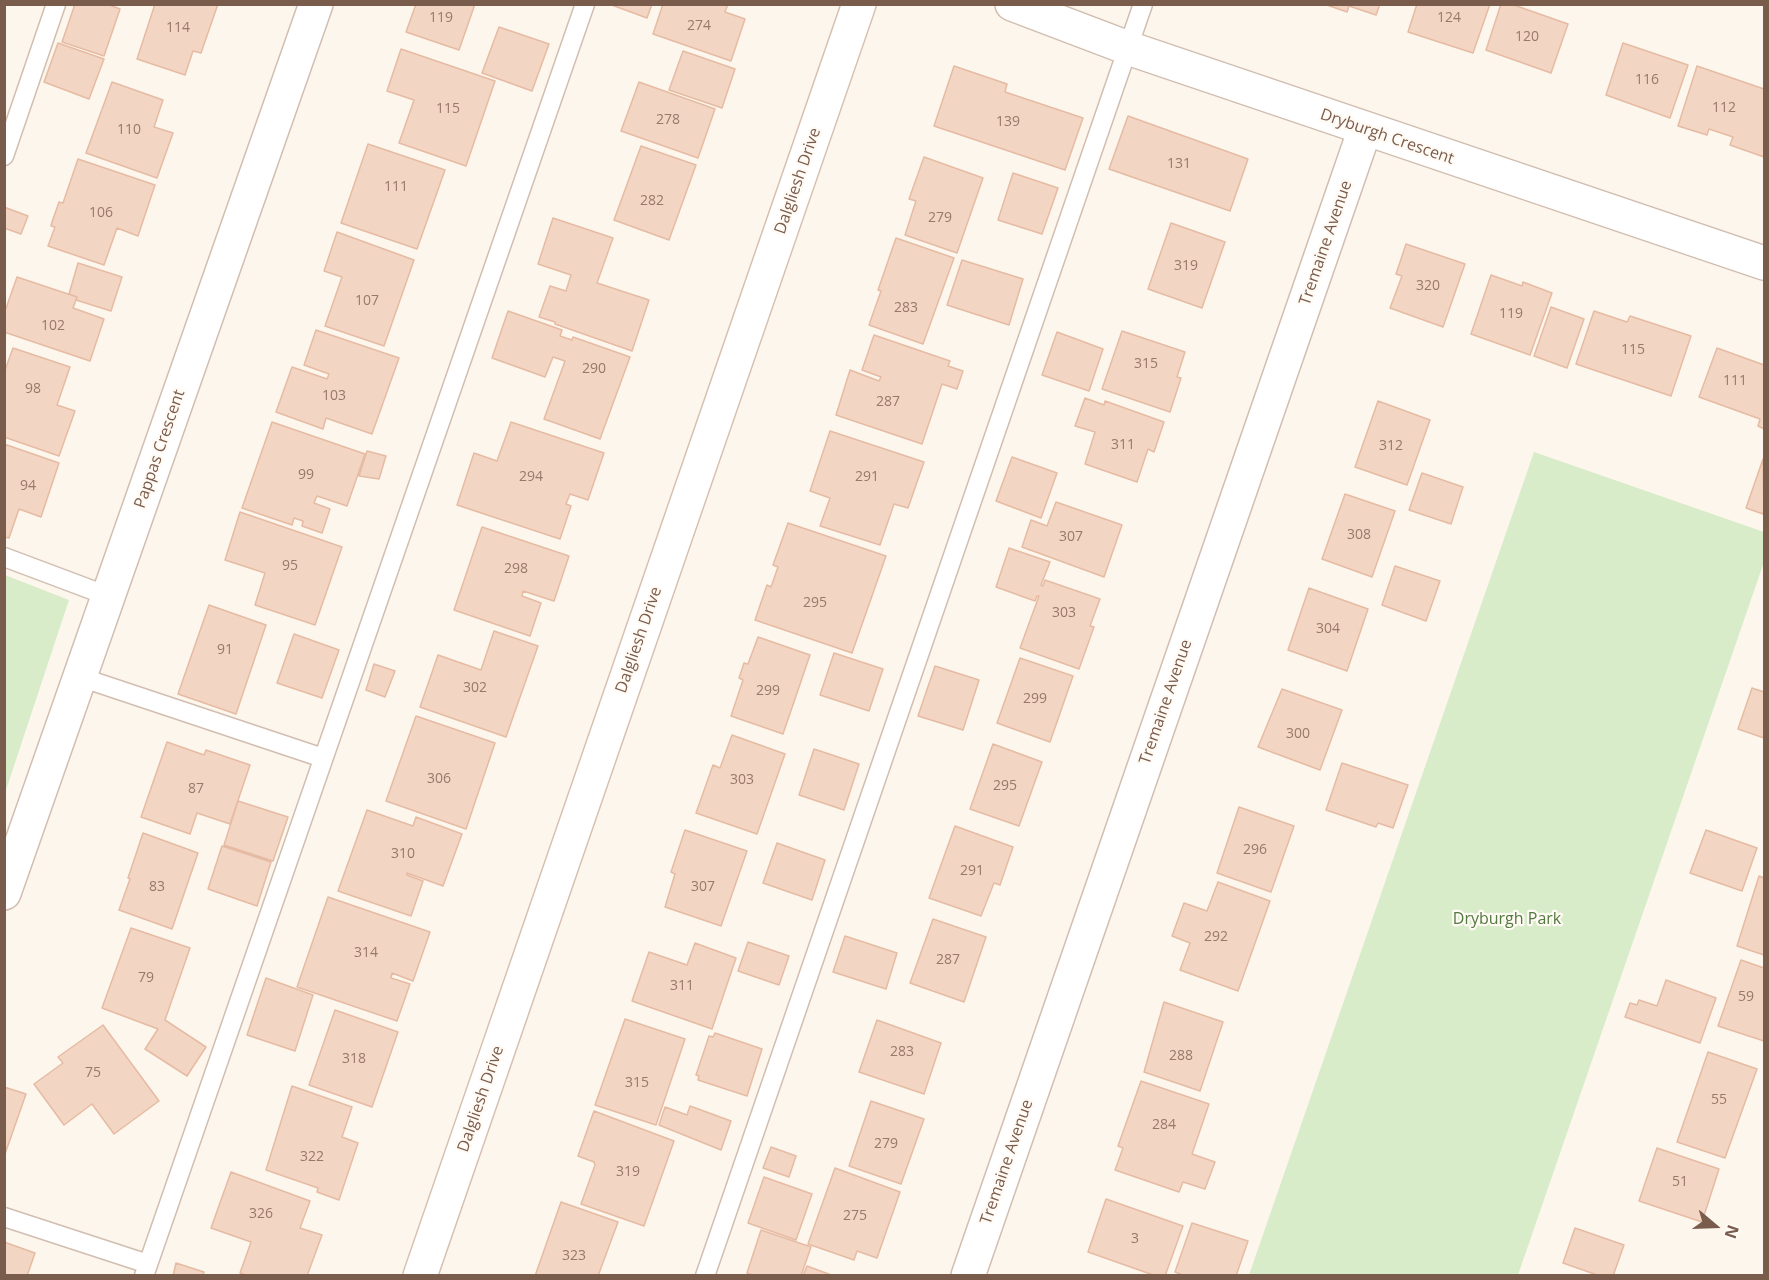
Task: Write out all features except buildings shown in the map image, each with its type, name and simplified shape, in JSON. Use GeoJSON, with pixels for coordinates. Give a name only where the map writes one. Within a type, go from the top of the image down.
{"type":"FeatureCollection","features":[{"type":"Feature","properties":{"kind":"street","name":"Pappas Crescent"},"geometry":{"type":"LineString","coordinates":[[4,893],[316,4]]}},
{"type":"Feature","properties":{"kind":"street","name":"Dalgliesh Drive"},"geometry":{"type":"LineString","coordinates":[[420,1275],[859,4]]}},
{"type":"Feature","properties":{"kind":"street","name":"Dryburgh Crescent"},"geometry":{"type":"LineString","coordinates":[[1012,4],[1128,48],[1764,263]]}},
{"type":"Feature","properties":{"kind":"street","name":"Tremaine Avenue"},"geometry":{"type":"LineString","coordinates":[[968,1275],[1365,129]]}},
{"type":"Feature","properties":{"kind":"lane"},"geometry":{"type":"LineString","coordinates":[[4,156],[56,4]]}},
{"type":"Feature","properties":{"kind":"lane"},"geometry":{"type":"LineString","coordinates":[[4,1217],[146,1270],[585,4]]}},
{"type":"Feature","properties":{"kind":"lane"},"geometry":{"type":"LineString","coordinates":[[705,1275],[1143,4]]}},
{"type":"Feature","properties":{"kind":"lane"},"geometry":{"type":"LineString","coordinates":[[4,557],[108,596]]}},
{"type":"Feature","properties":{"kind":"lane"},"geometry":{"type":"LineString","coordinates":[[80,677],[323,758]]}},
{"type":"Feature","properties":{"kind":"green space","name":"Dryburgh Park"},"geometry":{"type":"Polygon","coordinates":[[[1534,452],[1764,532],[1764,562],[1518,1275],[1249,1275],[1534,452]]]}},
{"type":"Feature","properties":{"kind":"green space"},"geometry":{"type":"Polygon","coordinates":[[[5,575],[69,600],[5,793],[5,575]]]}}]}
